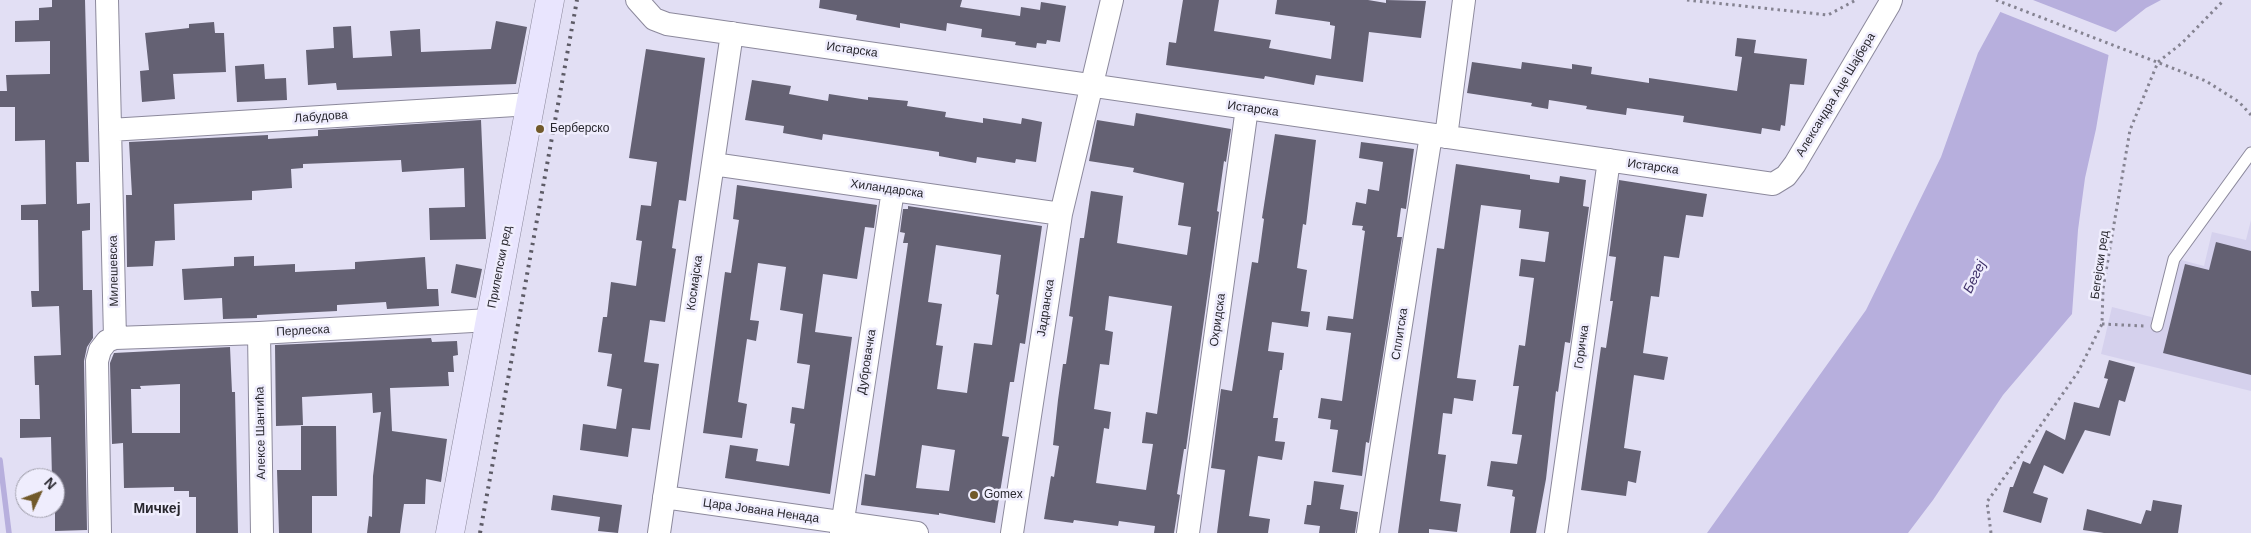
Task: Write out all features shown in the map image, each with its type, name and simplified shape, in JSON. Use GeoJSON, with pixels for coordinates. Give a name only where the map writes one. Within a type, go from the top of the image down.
{"type":"FeatureCollection","features":[{"type":"Feature","properties":{"kind":"street","name":"Милешевска"},"geometry":{"type":"LineString","coordinates":[[107,0],[115,338]]}},
{"type":"Feature","properties":{"kind":"street","name":"Прилепски ред"},"geometry":{"type":"LineString","coordinates":[[450,533],[550,0]]}},
{"type":"Feature","properties":{"kind":"street","name":"Истарска"},"geometry":{"type":"LineString","coordinates":[[637,0],[654,19],[667,24],[1773,184]]}},
{"type":"Feature","properties":{"kind":"street","name":"Јадранска"},"geometry":{"type":"LineString","coordinates":[[1012,533],[1061,214],[1112,0]]}},
{"type":"Feature","properties":{"kind":"street","name":"Сплитска"},"geometry":{"type":"LineString","coordinates":[[1368,533],[1464,0]]}},
{"type":"Feature","properties":{"kind":"street","name":"Александра Аце Шајбера"},"geometry":{"type":"LineString","coordinates":[[1773,184],[1786,176],[1795,164],[1890,6],[1891,0]]}},
{"type":"Feature","properties":{"kind":"street","name":"Космајска"},"geometry":{"type":"LineString","coordinates":[[659,533],[732,33]]}},
{"type":"Feature","properties":{"kind":"street","name":"Лабудова"},"geometry":{"type":"LineString","coordinates":[[110,130],[531,104]]}},
{"type":"Feature","properties":{"kind":"street","name":"Охридска"},"geometry":{"type":"LineString","coordinates":[[1188,533],[1248,108]]}},
{"type":"Feature","properties":{"kind":"street","name":"Горичка"},"geometry":{"type":"LineString","coordinates":[[1556,533],[1609,160]]}},
{"type":"Feature","properties":{"kind":"street","name":"Хиландарска"},"geometry":{"type":"LineString","coordinates":[[713,164],[1061,214]]}},
{"type":"Feature","properties":{"kind":"street","name":"Дубровачка"},"geometry":{"type":"LineString","coordinates":[[842,528],[893,190]]}},
{"type":"Feature","properties":{"kind":"street","name":"Перлеска"},"geometry":{"type":"LineString","coordinates":[[115,338],[259,333],[490,320]]}},
{"type":"Feature","properties":{"kind":"street","name":"Алексе Шантића"},"geometry":{"type":"LineString","coordinates":[[259,333],[262,533]]}},
{"type":"Feature","properties":{"kind":"street"},"geometry":{"type":"LineString","coordinates":[[100,533],[97,361],[104,346],[108,341],[115,338]]}},
{"type":"Feature","properties":{"kind":"street","name":"Цара Јована Ненада"},"geometry":{"type":"LineString","coordinates":[[664,497],[842,528],[917,533]]}},
{"type":"Feature","properties":{"kind":"lane"},"geometry":{"type":"LineString","coordinates":[[2157,326],[2174,259],[2251,153]]}},
{"type":"Feature","properties":{"kind":"path"},"geometry":{"type":"LineString","coordinates":[[1687,0],[1828,15],[1856,0]]}},
{"type":"Feature","properties":{"kind":"path"},"geometry":{"type":"LineString","coordinates":[[1996,0],[2206,81],[2239,102],[2251,114]]}},
{"type":"Feature","properties":{"kind":"path","name":"Бегејски ред"},"geometry":{"type":"LineString","coordinates":[[1991,533],[1987,502],[2078,372],[2102,324],[2103,288],[2130,130],[2158,62],[2182,43],[2224,0]]}},
{"type":"Feature","properties":{"kind":"path"},"geometry":{"type":"LineString","coordinates":[[2102,324],[2157,326]]}},
{"type":"Feature","properties":{"kind":"shaded area"},"geometry":{"type":"Polygon","coordinates":[[[2251,220],[2251,391],[2101,354],[2112,307],[2159,319],[2174,258],[2204,266],[2212,232],[2246,240],[2251,220]]]}},
{"type":"Feature","properties":{"kind":"water","name":"Бегеј"},"geometry":{"type":"Polygon","coordinates":[[[2001,0],[2161,0],[2146,8],[2112,35],[2096,129],[2085,178],[2078,230],[2072,314],[2003,395],[1933,500],[1908,533],[1707,533],[1866,310],[1941,157],[1978,53],[2003,7],[2001,0]]]}},
{"type":"Feature","properties":{"kind":"pier"},"geometry":{"type":"Polygon","coordinates":[[[1999,0],[2033,0],[2118,33],[2114,36],[2111,56],[1998,11],[2000,7],[1999,0]]]}},
{"type":"Feature","properties":{"kind":"building"},"geometry":{"type":"Polygon","coordinates":[[[52,0],[85,0],[89,162],[76,162],[77,204],[90,203],[90,230],[82,231],[83,290],[92,290],[93,338],[87,347],[84,361],[87,530],[55,531],[55,518],[65,518],[65,468],[52,468],[51,437],[20,438],[20,419],[40,419],[39,385],[35,385],[34,356],[61,355],[59,306],[32,307],[31,291],[39,291],[38,220],[21,220],[21,205],[46,204],[45,140],[15,141],[15,107],[0,107],[0,91],[7,91],[6,75],[50,74],[50,41],[15,42],[15,21],[39,20],[39,8],[52,7],[52,0]]]}},
{"type":"Feature","properties":{"kind":"building"},"geometry":{"type":"Polygon","coordinates":[[[820,0],[962,0],[960,7],[1020,16],[1021,7],[1040,10],[1041,2],[1066,6],[1060,42],[1047,40],[1046,44],[1037,43],[1036,48],[1015,45],[1016,42],[981,37],[982,29],[947,23],[946,31],[900,23],[900,28],[856,20],[857,15],[819,8],[820,0]]]}},
{"type":"Feature","properties":{"kind":"building"},"geometry":{"type":"Polygon","coordinates":[[[1183,0],[1219,0],[1214,31],[1271,40],[1269,48],[1331,59],[1335,26],[1330,25],[1330,22],[1275,14],[1277,0],[1368,0],[1386,3],[1386,0],[1426,1],[1421,38],[1369,32],[1363,82],[1316,75],[1314,85],[1265,76],[1264,79],[1166,65],[1169,42],[1176,43],[1183,0]]]}},
{"type":"Feature","properties":{"kind":"building"},"geometry":{"type":"Polygon","coordinates":[[[496,21],[527,27],[516,84],[337,90],[336,83],[308,85],[306,50],[334,48],[333,27],[351,26],[353,58],[392,56],[390,31],[420,29],[421,52],[491,49],[496,21]]]}},
{"type":"Feature","properties":{"kind":"building"},"geometry":{"type":"Polygon","coordinates":[[[214,22],[215,33],[224,33],[226,72],[173,74],[175,99],[142,102],[140,71],[149,70],[145,33],[189,28],[189,24],[214,22]]]}},
{"type":"Feature","properties":{"kind":"building"},"geometry":{"type":"Polygon","coordinates":[[[1737,38],[1756,40],[1754,53],[1807,59],[1804,85],[1790,84],[1785,126],[1781,125],[1780,131],[1762,128],[1761,134],[1683,122],[1684,116],[1627,108],[1626,115],[1586,109],[1587,106],[1549,100],[1548,109],[1531,106],[1532,103],[1467,93],[1472,62],[1521,69],[1522,62],[1572,69],[1572,64],[1592,67],[1591,74],[1649,83],[1649,78],[1737,91],[1742,57],[1735,56],[1737,38]]]}},
{"type":"Feature","properties":{"kind":"building"},"geometry":{"type":"Polygon","coordinates":[[[646,49],[705,58],[686,201],[679,200],[672,248],[676,249],[665,322],[650,320],[644,362],[659,364],[650,430],[632,428],[628,457],[580,450],[583,424],[616,429],[622,389],[607,386],[612,354],[598,352],[603,317],[607,317],[611,282],[636,286],[642,241],[636,240],[641,205],[651,206],[657,162],[629,158],[646,49]]]}},
{"type":"Feature","properties":{"kind":"building"},"geometry":{"type":"Polygon","coordinates":[[[264,64],[265,79],[286,78],[287,100],[237,102],[235,66],[264,64]]]}},
{"type":"Feature","properties":{"kind":"building"},"geometry":{"type":"Polygon","coordinates":[[[752,80],[791,86],[789,94],[828,101],[829,94],[868,100],[868,97],[908,101],[907,106],[946,112],[945,117],[983,123],[983,118],[1021,124],[1022,118],[1042,122],[1036,162],[1016,159],[1015,163],[977,157],[976,163],[939,156],[939,152],[862,140],[823,134],[822,140],[783,133],[784,126],[745,120],[752,80]]]}},
{"type":"Feature","properties":{"kind":"building"},"geometry":{"type":"Polygon","coordinates":[[[1136,113],[1231,129],[1226,162],[1224,161],[1217,211],[1219,212],[1186,449],[1184,449],[1177,494],[1180,495],[1174,533],[1154,533],[1155,526],[1119,521],[1118,526],[1074,520],[1073,523],[1044,519],[1051,476],[1054,477],[1059,446],[1053,445],[1058,400],[1073,317],[1069,316],[1080,238],[1084,238],[1091,191],[1123,196],[1117,243],[1187,255],[1191,227],[1178,225],[1184,183],[1133,172],[1134,168],[1089,161],[1097,120],[1134,126],[1136,113]],[[1109,296],[1105,330],[1113,332],[1109,365],[1100,364],[1094,409],[1111,412],[1109,429],[1104,428],[1096,483],[1146,490],[1153,444],[1142,443],[1146,412],[1157,414],[1172,306],[1109,296]]]}},
{"type":"Feature","properties":{"kind":"building"},"geometry":{"type":"Polygon","coordinates":[[[481,120],[486,239],[430,240],[429,208],[465,207],[464,168],[402,172],[401,160],[303,164],[303,168],[291,169],[292,188],[252,191],[252,200],[174,204],[175,240],[155,241],[153,266],[127,267],[126,195],[132,195],[129,142],[268,135],[268,139],[318,136],[318,130],[481,120]]]}},
{"type":"Feature","properties":{"kind":"building"},"geometry":{"type":"Polygon","coordinates":[[[1275,134],[1316,140],[1306,225],[1303,224],[1297,268],[1307,270],[1301,311],[1310,312],[1308,327],[1272,322],[1268,351],[1284,353],[1273,418],[1278,418],[1275,441],[1285,442],[1282,460],[1258,456],[1249,516],[1270,519],[1268,533],[1217,533],[1225,470],[1211,468],[1221,389],[1232,391],[1252,262],[1258,263],[1264,219],[1262,218],[1275,134]]]}},
{"type":"Feature","properties":{"kind":"building"},"geometry":{"type":"Polygon","coordinates":[[[1361,142],[1414,149],[1406,209],[1401,208],[1397,237],[1402,237],[1369,443],[1366,442],[1362,476],[1332,472],[1338,430],[1330,429],[1331,420],[1318,418],[1321,398],[1342,401],[1351,333],[1326,330],[1328,316],[1353,319],[1365,231],[1362,230],[1363,226],[1352,225],[1356,202],[1366,204],[1368,189],[1379,191],[1383,162],[1359,158],[1361,142]]]}},
{"type":"Feature","properties":{"kind":"building"},"geometry":{"type":"Polygon","coordinates":[[[1456,164],[1530,175],[1530,179],[1559,183],[1560,176],[1586,180],[1583,206],[1589,207],[1570,343],[1565,342],[1558,392],[1556,391],[1546,479],[1536,533],[1510,533],[1515,497],[1512,496],[1513,490],[1487,486],[1491,461],[1517,464],[1522,435],[1512,434],[1519,386],[1513,386],[1519,345],[1525,346],[1534,278],[1519,276],[1521,259],[1545,262],[1549,232],[1519,228],[1521,210],[1481,205],[1457,378],[1476,380],[1473,401],[1454,398],[1452,414],[1443,413],[1438,454],[1446,455],[1440,501],[1461,504],[1457,532],[1429,529],[1429,533],[1398,533],[1437,248],[1444,249],[1456,164]]]}},
{"type":"Feature","properties":{"kind":"building"},"geometry":{"type":"Polygon","coordinates":[[[1619,180],[1707,194],[1703,217],[1686,215],[1679,258],[1664,256],[1659,297],[1651,296],[1643,353],[1668,357],[1664,380],[1634,375],[1624,448],[1641,451],[1636,483],[1628,481],[1626,496],[1581,490],[1601,347],[1606,348],[1613,301],[1610,301],[1616,257],[1609,256],[1619,180]]]}},
{"type":"Feature","properties":{"kind":"building"},"geometry":{"type":"Polygon","coordinates":[[[737,185],[877,205],[874,228],[865,227],[857,279],[823,274],[815,332],[852,337],[830,494],[725,478],[730,445],[758,449],[756,461],[789,466],[795,424],[790,423],[792,407],[804,409],[810,365],[797,363],[803,314],[780,310],[786,267],[758,263],[750,320],[759,321],[756,341],[747,339],[738,402],[747,404],[742,438],[703,433],[725,272],[731,273],[739,220],[733,219],[737,185]]]}},
{"type":"Feature","properties":{"kind":"building"},"geometry":{"type":"Polygon","coordinates":[[[908,206],[1042,226],[1025,344],[1020,343],[1014,382],[1010,382],[1002,436],[1009,437],[995,523],[939,513],[939,515],[861,505],[865,474],[875,476],[908,243],[903,243],[905,233],[900,232],[903,209],[908,209],[908,206]],[[936,245],[928,302],[942,304],[936,345],[943,346],[937,389],[967,393],[974,343],[992,345],[999,295],[996,294],[1001,255],[936,245]],[[922,445],[916,488],[949,491],[955,450],[922,445]]]}},
{"type":"Feature","properties":{"kind":"building"},"geometry":{"type":"Polygon","coordinates":[[[2216,242],[2251,251],[2251,375],[2163,353],[2185,264],[2209,270],[2216,242]]]}},
{"type":"Feature","properties":{"kind":"building"},"geometry":{"type":"Polygon","coordinates":[[[254,256],[254,266],[295,264],[295,272],[355,269],[355,262],[425,257],[427,289],[438,289],[439,306],[387,309],[386,302],[337,305],[337,311],[257,315],[257,318],[223,319],[222,298],[184,300],[182,269],[234,266],[234,257],[254,256]]]}},
{"type":"Feature","properties":{"kind":"building"},"geometry":{"type":"Polygon","coordinates":[[[456,264],[482,269],[476,298],[451,293],[456,264]]]}},
{"type":"Feature","properties":{"kind":"building"},"geometry":{"type":"Polygon","coordinates":[[[431,338],[432,342],[457,341],[458,355],[453,356],[454,372],[448,372],[449,386],[390,388],[392,431],[447,439],[441,482],[426,479],[425,504],[404,504],[400,533],[367,533],[369,516],[372,517],[373,476],[381,412],[373,413],[372,393],[302,397],[303,425],[276,426],[275,345],[431,338]]]}},
{"type":"Feature","properties":{"kind":"building"},"geometry":{"type":"Polygon","coordinates":[[[230,347],[232,392],[235,392],[238,533],[196,533],[196,497],[189,497],[189,491],[174,491],[174,487],[124,488],[123,443],[112,444],[110,363],[114,353],[230,347]],[[180,384],[140,386],[141,389],[131,389],[132,433],[180,433],[180,384]]]}},
{"type":"Feature","properties":{"kind":"building"},"geometry":{"type":"Polygon","coordinates":[[[2109,360],[2135,367],[2125,402],[2119,400],[2110,436],[2085,430],[2063,474],[2044,465],[2033,493],[2048,498],[2041,523],[2003,512],[2010,487],[2013,487],[2023,461],[2030,464],[2046,430],[2065,440],[2074,402],[2099,408],[2108,379],[2104,378],[2109,360]]]}},
{"type":"Feature","properties":{"kind":"building"},"geometry":{"type":"Polygon","coordinates":[[[301,426],[336,426],[337,496],[312,496],[312,533],[279,533],[277,470],[301,470],[301,426]]]}},
{"type":"Feature","properties":{"kind":"building"},"geometry":{"type":"Polygon","coordinates":[[[1314,481],[1344,485],[1340,509],[1358,512],[1355,533],[1319,533],[1320,526],[1304,524],[1307,505],[1311,505],[1314,481]]]}},
{"type":"Feature","properties":{"kind":"building"},"geometry":{"type":"Polygon","coordinates":[[[553,495],[622,505],[618,533],[598,531],[600,517],[551,510],[553,495]]]}},
{"type":"Feature","properties":{"kind":"building"},"geometry":{"type":"Polygon","coordinates":[[[2153,500],[2182,505],[2178,533],[2104,533],[2083,530],[2087,509],[2141,524],[2146,510],[2151,511],[2153,500]]]}},
{"type":"Feature","properties":{"kind":"waterway"},"geometry":{"type":"LineString","coordinates":[[0,460],[9,533]]}},
{"type":"Feature","properties":{"kind":"railway"},"geometry":{"type":"LineString","coordinates":[[480,533],[577,0]]}},
{"type":"Feature","properties":{"kind":"place","name":"Берберско"},"geometry":{"type":"Point","coordinates":[540,129]}},
{"type":"Feature","properties":{"kind":"place","name":"Gomex"},"geometry":{"type":"Point","coordinates":[974,495]}},
{"type":"Feature","properties":{"kind":"district","name":"Мичкеј"},"geometry":{"type":"Point","coordinates":[157,509]}}]}
